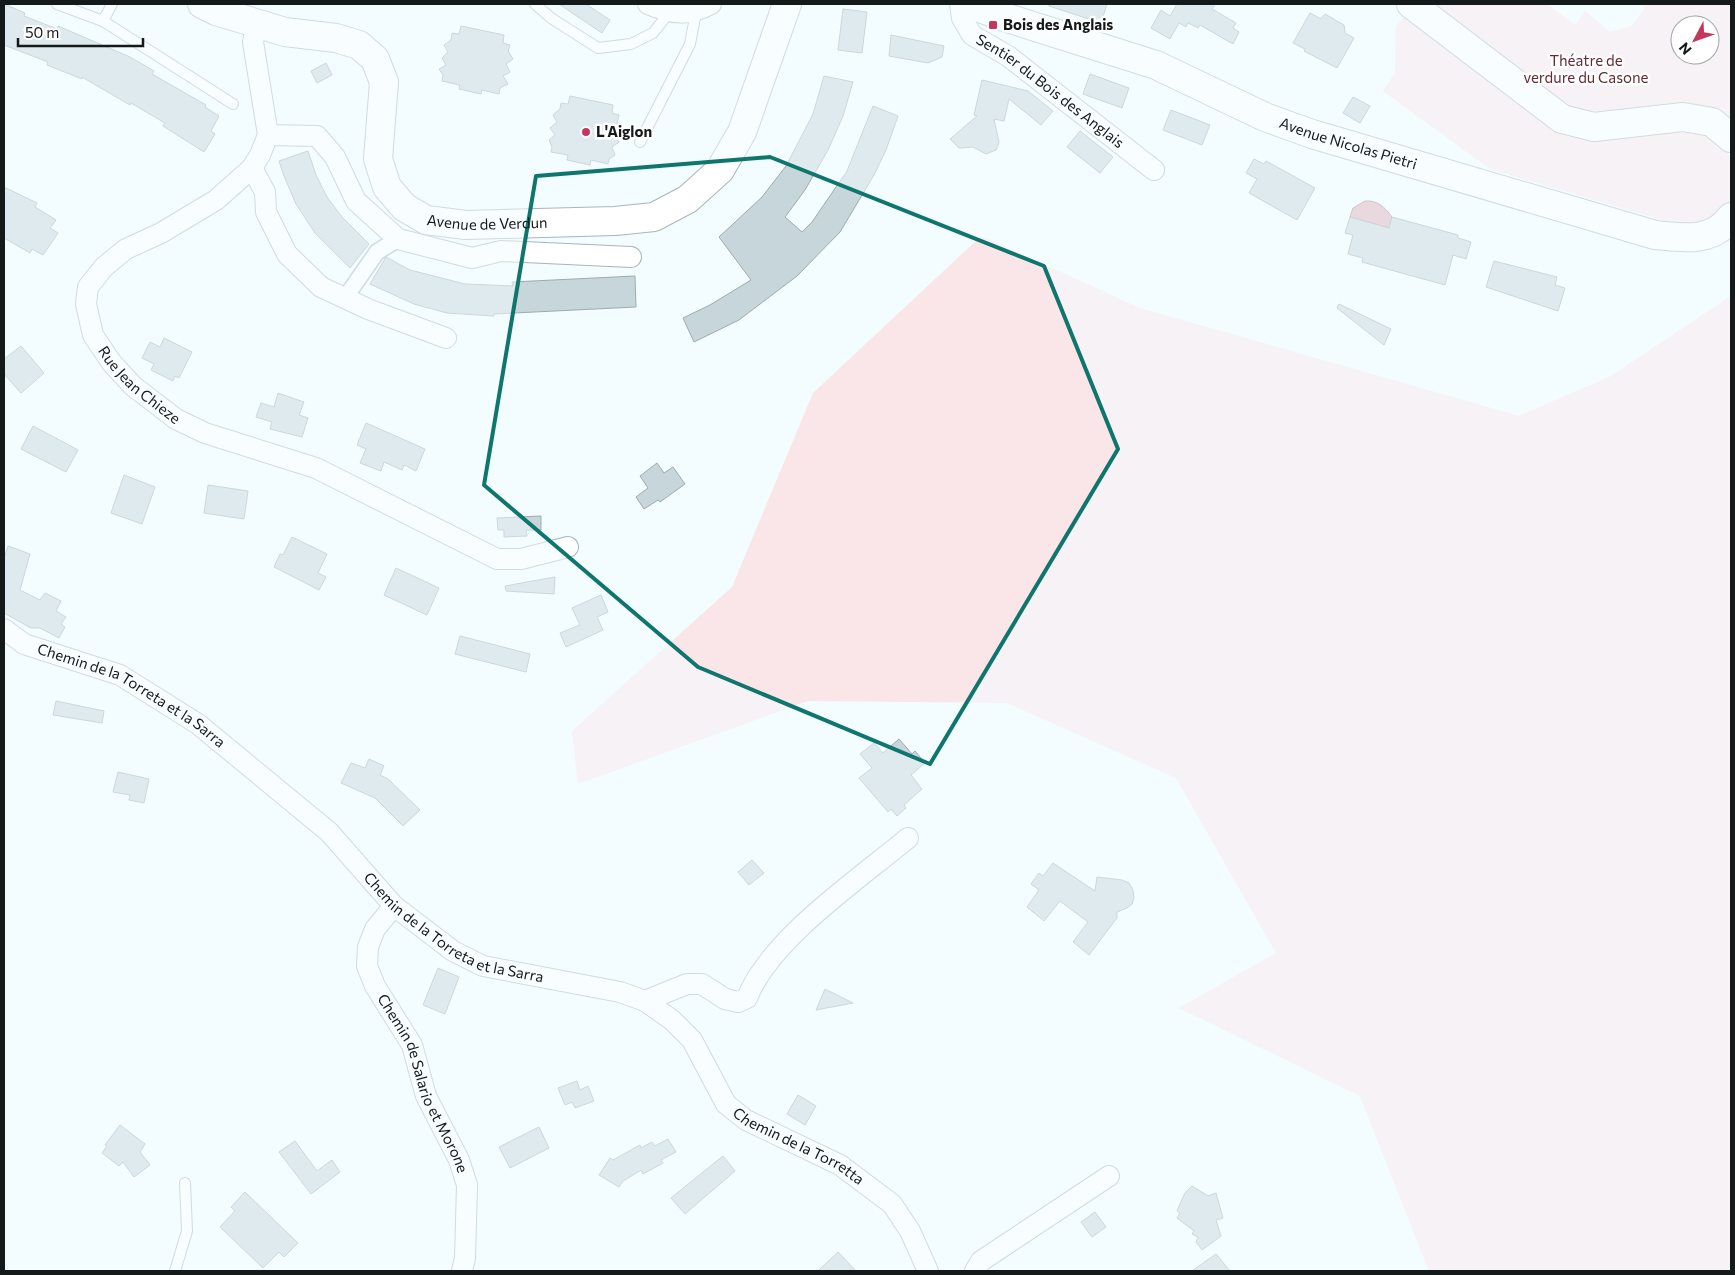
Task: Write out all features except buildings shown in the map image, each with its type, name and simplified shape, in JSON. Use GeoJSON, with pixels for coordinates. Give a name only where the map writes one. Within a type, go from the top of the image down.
{"type":"FeatureCollection","features":[{"type":"Feature","properties":{"kind":"main road","name":"Avenue de Verdun"},"geometry":{"type":"LineString","coordinates":[[202,4],[216,12],[285,32],[336,38],[359,44],[375,59],[384,82],[378,159],[387,187],[404,207],[426,220],[466,225],[615,221],[654,217],[688,199],[720,170],[742,132],[787,4]]}},
{"type":"Feature","properties":{"kind":"main road","name":"Avenue Nicolas Pietri"},"geometry":{"type":"LineString","coordinates":[[970,4],[998,16],[1156,65],[1265,116],[1312,134],[1655,235],[1690,239],[1710,234],[1731,218]]}},
{"type":"Feature","properties":{"kind":"main road"},"geometry":{"type":"LineString","coordinates":[[1411,4],[1562,119],[1594,127],[1683,117],[1712,122],[1731,138]]}},
{"type":"Feature","properties":{"kind":"street"},"geometry":{"type":"LineString","coordinates":[[648,4],[670,8],[703,8]]}},
{"type":"Feature","properties":{"kind":"street","name":"Sentier du Bois des Anglais"},"geometry":{"type":"LineString","coordinates":[[960,4],[962,18],[972,34],[1008,56],[1154,170]]}},
{"type":"Feature","properties":{"kind":"street"},"geometry":{"type":"LineString","coordinates":[[258,24],[253,42],[268,135],[317,136],[335,157],[356,201],[398,239],[472,258],[501,251],[631,257]]}},
{"type":"Feature","properties":{"kind":"street","name":"Rue Jean Chieze"},"geometry":{"type":"LineString","coordinates":[[268,135],[252,168],[216,200],[161,233],[126,249],[104,267],[88,287],[86,304],[93,335],[110,362],[133,386],[176,419],[205,434],[316,468],[497,559],[521,559],[568,547]]}},
{"type":"Feature","properties":{"kind":"street"},"geometry":{"type":"LineString","coordinates":[[252,168],[265,192],[266,212],[287,254],[321,287],[446,338]]}},
{"type":"Feature","properties":{"kind":"street"},"geometry":{"type":"LineString","coordinates":[[345,298],[377,252],[398,239]]}},
{"type":"Feature","properties":{"kind":"street","name":"Chemin de la Torreta et la Sarra"},"geometry":{"type":"LineString","coordinates":[[4,629],[24,644],[120,675],[198,724],[329,832],[394,906],[453,951],[483,966],[620,992],[645,1000]]}},
{"type":"Feature","properties":{"kind":"street"},"geometry":{"type":"LineString","coordinates":[[645,1000],[687,984],[702,984],[725,999],[738,1002],[747,998],[753,983],[772,956],[803,924],[908,838]]}},
{"type":"Feature","properties":{"kind":"street","name":"Chemin de Salario et Morone"},"geometry":{"type":"LineString","coordinates":[[394,906],[375,929],[368,947],[367,966],[375,986],[412,1045],[426,1096],[459,1160],[467,1185],[465,1258],[462,1271]]}},
{"type":"Feature","properties":{"kind":"street","name":"Chemin de la Torretta"},"geometry":{"type":"LineString","coordinates":[[645,1000],[672,1020],[692,1040],[726,1104],[746,1120],[840,1165],[892,1204],[910,1231],[928,1271]]}},
{"type":"Feature","properties":{"kind":"street"},"geometry":{"type":"LineString","coordinates":[[975,1271],[981,1261],[1109,1176]]}},
{"type":"Feature","properties":{"kind":"lane"},"geometry":{"type":"LineString","coordinates":[[57,4],[104,22],[233,104]]}},
{"type":"Feature","properties":{"kind":"lane"},"geometry":{"type":"LineString","coordinates":[[104,22],[112,4]]}},
{"type":"Feature","properties":{"kind":"lane"},"geometry":{"type":"LineString","coordinates":[[535,4],[551,18],[598,48],[631,44],[653,33],[670,8]]}},
{"type":"Feature","properties":{"kind":"lane"},"geometry":{"type":"LineString","coordinates":[[640,142],[690,44],[703,8]]}},
{"type":"Feature","properties":{"kind":"lane"},"geometry":{"type":"LineString","coordinates":[[175,1271],[187,1231],[185,1183]]}},
{"type":"Feature","properties":{"kind":"highlighted area"},"geometry":{"type":"Polygon","coordinates":[[[770,157],[1044,266],[1118,449],[930,764],[698,667],[484,485],[536,176],[770,157]]]}},
{"type":"Feature","properties":{"kind":"green space","name":"Théatre de verdure du Casone"},"geometry":{"type":"Polygon","coordinates":[[[1425,4],[1547,4],[1575,25],[1585,11],[1610,32],[1632,26],[1645,8],[1644,4],[1731,4],[1731,126],[1638,115],[1573,114],[1425,4]]]}},
{"type":"Feature","properties":{"kind":"green space"},"geometry":{"type":"Polygon","coordinates":[[[1408,13],[1573,137],[1589,140],[1610,139],[1652,130],[1679,127],[1702,132],[1718,141],[1729,155],[1730,162],[1732,197],[1727,210],[1720,216],[1703,222],[1683,223],[1666,221],[1490,169],[1383,91],[1395,73],[1396,26],[1408,13]]]}},
{"type":"Feature","properties":{"kind":"green space"},"geometry":{"type":"Polygon","coordinates":[[[980,237],[986,238],[1140,308],[1519,416],[1611,376],[1731,296],[1731,1271],[1429,1271],[1360,1096],[1179,1008],[1276,953],[1176,778],[1007,703],[808,701],[578,784],[572,731],[732,587],[813,393],[980,237]]]}},
{"type":"Feature","properties":{"kind":"shaded area"},"geometry":{"type":"Polygon","coordinates":[[[1365,201],[1377,203],[1387,210],[1392,217],[1389,228],[1350,217],[1353,208],[1365,201]]]}},
{"type":"Feature","properties":{"kind":"place","name":"Bois des Anglais"},"geometry":{"type":"Point","coordinates":[993,25]}},
{"type":"Feature","properties":{"kind":"place","name":"L'Aiglon"},"geometry":{"type":"Point","coordinates":[586,132]}}]}
